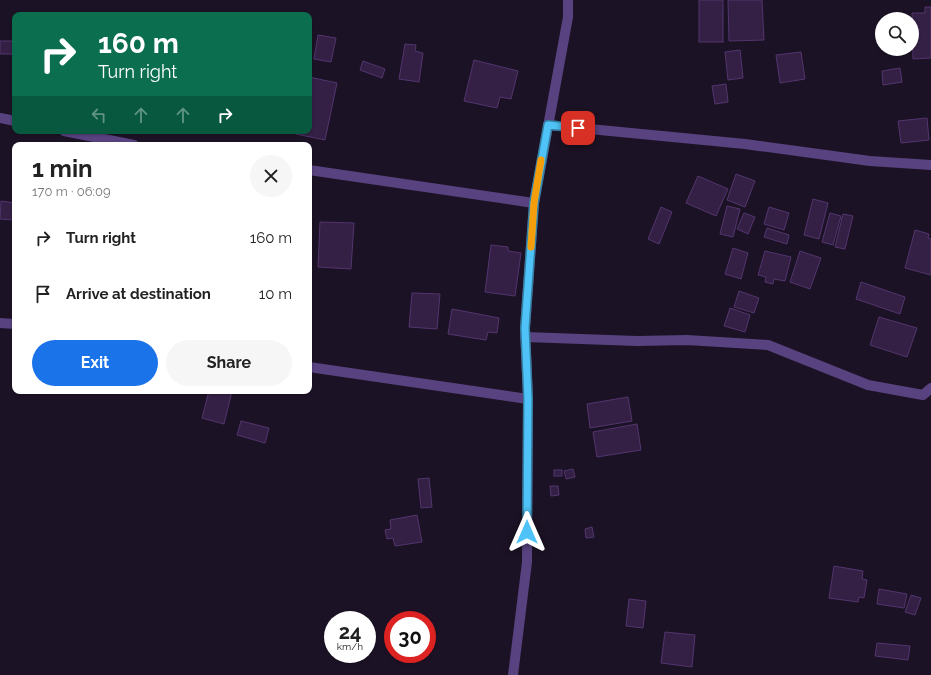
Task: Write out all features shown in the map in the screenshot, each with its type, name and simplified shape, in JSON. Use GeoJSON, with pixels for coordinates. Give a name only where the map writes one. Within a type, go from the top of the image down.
{"type":"FeatureCollection","features":[{"type":"Feature","properties":{"kind":"street"},"geometry":{"type":"LineString","coordinates":[[513,675],[527,562],[528,399],[525,337],[534,203],[568,17],[568,0]]}},
{"type":"Feature","properties":{"kind":"street"},"geometry":{"type":"LineString","coordinates":[[0,118],[12,120]]}},
{"type":"Feature","properties":{"kind":"street"},"geometry":{"type":"LineString","coordinates":[[548,125],[745,144],[870,161],[931,165]]}},
{"type":"Feature","properties":{"kind":"street"},"geometry":{"type":"LineString","coordinates":[[79,134],[119,142]]}},
{"type":"Feature","properties":{"kind":"street"},"geometry":{"type":"LineString","coordinates":[[312,170],[534,203]]}},
{"type":"Feature","properties":{"kind":"street"},"geometry":{"type":"LineString","coordinates":[[0,323],[12,324]]}},
{"type":"Feature","properties":{"kind":"street"},"geometry":{"type":"LineString","coordinates":[[525,337],[637,341],[687,340],[768,346],[868,385],[923,395],[931,388]]}},
{"type":"Feature","properties":{"kind":"street"},"geometry":{"type":"LineString","coordinates":[[312,367],[528,399]]}},
{"type":"Feature","properties":{"kind":"building"},"geometry":{"type":"Polygon","coordinates":[[[699,0],[723,0],[723,42],[699,42],[699,0]]]}},
{"type":"Feature","properties":{"kind":"building"},"geometry":{"type":"Polygon","coordinates":[[[728,0],[762,0],[764,40],[729,41],[728,0]]]}},
{"type":"Feature","properties":{"kind":"building"},"geometry":{"type":"Polygon","coordinates":[[[925,7],[931,7],[931,58],[913,59],[913,56],[919,56],[919,13],[925,13],[925,7]]]}},
{"type":"Feature","properties":{"kind":"building"},"geometry":{"type":"Polygon","coordinates":[[[318,35],[336,38],[331,62],[314,59],[318,35]]]}},
{"type":"Feature","properties":{"kind":"building"},"geometry":{"type":"Polygon","coordinates":[[[0,41],[12,41],[12,54],[0,54],[0,41]]]}},
{"type":"Feature","properties":{"kind":"building"},"geometry":{"type":"Polygon","coordinates":[[[405,44],[416,45],[415,51],[423,53],[419,82],[399,79],[405,44]]]}},
{"type":"Feature","properties":{"kind":"building"},"geometry":{"type":"Polygon","coordinates":[[[740,50],[743,78],[728,80],[725,52],[740,50]]]}},
{"type":"Feature","properties":{"kind":"building"},"geometry":{"type":"Polygon","coordinates":[[[801,52],[805,79],[780,83],[776,55],[801,52]]]}},
{"type":"Feature","properties":{"kind":"building"},"geometry":{"type":"Polygon","coordinates":[[[474,60],[518,71],[511,99],[500,97],[497,108],[464,101],[474,60]]]}},
{"type":"Feature","properties":{"kind":"building"},"geometry":{"type":"Polygon","coordinates":[[[363,61],[385,69],[382,78],[360,70],[363,61]]]}},
{"type":"Feature","properties":{"kind":"building"},"geometry":{"type":"Polygon","coordinates":[[[900,68],[902,82],[883,85],[882,71],[900,68]]]}},
{"type":"Feature","properties":{"kind":"building"},"geometry":{"type":"Polygon","coordinates":[[[312,78],[337,83],[325,140],[296,134],[312,134],[312,78]]]}},
{"type":"Feature","properties":{"kind":"building"},"geometry":{"type":"Polygon","coordinates":[[[726,84],[728,102],[715,104],[712,86],[726,84]]]}},
{"type":"Feature","properties":{"kind":"building"},"geometry":{"type":"Polygon","coordinates":[[[927,118],[929,140],[901,143],[898,121],[927,118]]]}},
{"type":"Feature","properties":{"kind":"building"},"geometry":{"type":"Polygon","coordinates":[[[736,174],[755,181],[745,207],[727,200],[736,174]]]}},
{"type":"Feature","properties":{"kind":"building"},"geometry":{"type":"Polygon","coordinates":[[[698,176],[728,189],[716,216],[686,203],[698,176]]]}},
{"type":"Feature","properties":{"kind":"building"},"geometry":{"type":"Polygon","coordinates":[[[813,199],[828,203],[819,239],[804,235],[813,199]]]}},
{"type":"Feature","properties":{"kind":"building"},"geometry":{"type":"Polygon","coordinates":[[[1,201],[12,203],[12,220],[0,219],[1,201]]]}},
{"type":"Feature","properties":{"kind":"building"},"geometry":{"type":"Polygon","coordinates":[[[727,206],[740,209],[733,237],[720,234],[727,206]]]}},
{"type":"Feature","properties":{"kind":"building"},"geometry":{"type":"Polygon","coordinates":[[[661,207],[672,212],[659,244],[648,239],[661,207]]]}},
{"type":"Feature","properties":{"kind":"building"},"geometry":{"type":"Polygon","coordinates":[[[769,207],[789,213],[784,230],[764,224],[769,207]]]}},
{"type":"Feature","properties":{"kind":"building"},"geometry":{"type":"Polygon","coordinates":[[[744,213],[755,217],[748,234],[737,229],[744,213]]]}},
{"type":"Feature","properties":{"kind":"building"},"geometry":{"type":"Polygon","coordinates":[[[830,213],[841,216],[833,245],[822,242],[830,213]]]}},
{"type":"Feature","properties":{"kind":"building"},"geometry":{"type":"Polygon","coordinates":[[[843,214],[853,216],[845,249],[835,247],[843,214]]]}},
{"type":"Feature","properties":{"kind":"building"},"geometry":{"type":"Polygon","coordinates":[[[320,222],[354,223],[351,269],[318,267],[320,222]]]}},
{"type":"Feature","properties":{"kind":"building"},"geometry":{"type":"Polygon","coordinates":[[[767,228],[789,235],[787,244],[764,237],[767,228]]]}},
{"type":"Feature","properties":{"kind":"building"},"geometry":{"type":"Polygon","coordinates":[[[915,230],[929,234],[928,238],[931,239],[931,275],[905,268],[915,230]]]}},
{"type":"Feature","properties":{"kind":"building"},"geometry":{"type":"Polygon","coordinates":[[[491,245],[508,247],[508,251],[521,253],[515,296],[485,292],[491,245]]]}},
{"type":"Feature","properties":{"kind":"building"},"geometry":{"type":"Polygon","coordinates":[[[733,248],[748,253],[741,279],[725,274],[733,248]]]}},
{"type":"Feature","properties":{"kind":"building"},"geometry":{"type":"Polygon","coordinates":[[[765,251],[791,257],[785,281],[774,279],[773,284],[765,282],[766,277],[758,275],[765,251]]]}},
{"type":"Feature","properties":{"kind":"building"},"geometry":{"type":"Polygon","coordinates":[[[800,251],[821,258],[810,289],[790,282],[800,251]]]}},
{"type":"Feature","properties":{"kind":"building"},"geometry":{"type":"Polygon","coordinates":[[[861,282],[905,297],[900,314],[856,299],[861,282]]]}},
{"type":"Feature","properties":{"kind":"building"},"geometry":{"type":"Polygon","coordinates":[[[739,291],[759,298],[754,313],[734,307],[739,291]]]}},
{"type":"Feature","properties":{"kind":"building"},"geometry":{"type":"Polygon","coordinates":[[[412,293],[440,294],[437,329],[409,327],[412,293]]]}},
{"type":"Feature","properties":{"kind":"building"},"geometry":{"type":"Polygon","coordinates":[[[730,308],[750,315],[745,332],[724,326],[730,308]]]}},
{"type":"Feature","properties":{"kind":"building"},"geometry":{"type":"Polygon","coordinates":[[[452,309],[499,318],[497,333],[488,332],[486,340],[448,334],[452,309]]]}},
{"type":"Feature","properties":{"kind":"building"},"geometry":{"type":"Polygon","coordinates":[[[879,317],[917,328],[907,357],[870,345],[879,317]]]}},
{"type":"Feature","properties":{"kind":"building"},"geometry":{"type":"Polygon","coordinates":[[[208,394],[231,394],[224,424],[202,418],[208,394]]]}},
{"type":"Feature","properties":{"kind":"building"},"geometry":{"type":"Polygon","coordinates":[[[628,397],[632,421],[590,428],[587,404],[628,397]]]}},
{"type":"Feature","properties":{"kind":"building"},"geometry":{"type":"Polygon","coordinates":[[[241,421],[269,428],[265,443],[237,435],[241,421]]]}},
{"type":"Feature","properties":{"kind":"building"},"geometry":{"type":"Polygon","coordinates":[[[637,424],[641,450],[597,457],[593,432],[637,424]]]}},
{"type":"Feature","properties":{"kind":"building"},"geometry":{"type":"Polygon","coordinates":[[[573,469],[575,477],[566,479],[564,471],[573,469]]]}},
{"type":"Feature","properties":{"kind":"building"},"geometry":{"type":"Polygon","coordinates":[[[554,470],[562,470],[562,476],[554,476],[554,470]]]}},
{"type":"Feature","properties":{"kind":"building"},"geometry":{"type":"Polygon","coordinates":[[[429,478],[432,507],[421,508],[418,479],[429,478]]]}},
{"type":"Feature","properties":{"kind":"building"},"geometry":{"type":"Polygon","coordinates":[[[550,486],[558,486],[559,495],[551,496],[550,486]]]}},
{"type":"Feature","properties":{"kind":"building"},"geometry":{"type":"Polygon","coordinates":[[[417,515],[422,542],[395,546],[393,538],[387,539],[385,530],[391,529],[390,520],[417,515]]]}},
{"type":"Feature","properties":{"kind":"building"},"geometry":{"type":"Polygon","coordinates":[[[592,527],[594,537],[586,538],[585,529],[592,527]]]}},
{"type":"Feature","properties":{"kind":"building"},"geometry":{"type":"Polygon","coordinates":[[[834,566],[863,571],[862,579],[867,580],[864,598],[859,597],[858,602],[829,598],[834,566]]]}},
{"type":"Feature","properties":{"kind":"building"},"geometry":{"type":"Polygon","coordinates":[[[879,589],[907,594],[904,608],[877,604],[879,589]]]}},
{"type":"Feature","properties":{"kind":"building"},"geometry":{"type":"Polygon","coordinates":[[[911,595],[921,598],[915,615],[905,612],[911,595]]]}},
{"type":"Feature","properties":{"kind":"building"},"geometry":{"type":"Polygon","coordinates":[[[629,599],[646,601],[643,628],[626,626],[629,599]]]}},
{"type":"Feature","properties":{"kind":"building"},"geometry":{"type":"Polygon","coordinates":[[[665,632],[695,635],[692,667],[661,663],[665,632]]]}},
{"type":"Feature","properties":{"kind":"building"},"geometry":{"type":"Polygon","coordinates":[[[877,643],[910,646],[908,660],[875,656],[877,643]]]}},
{"type":"Feature","properties":{"kind":"slow traffic"},"geometry":{"type":"LineString","coordinates":[[531,247],[534,203],[541,160]]}},
{"type":"Feature","properties":{"kind":"route"},"geometry":{"type":"LineString","coordinates":[[527,532],[528,399],[525,328],[534,203],[548,125],[578,128]]}}]}
